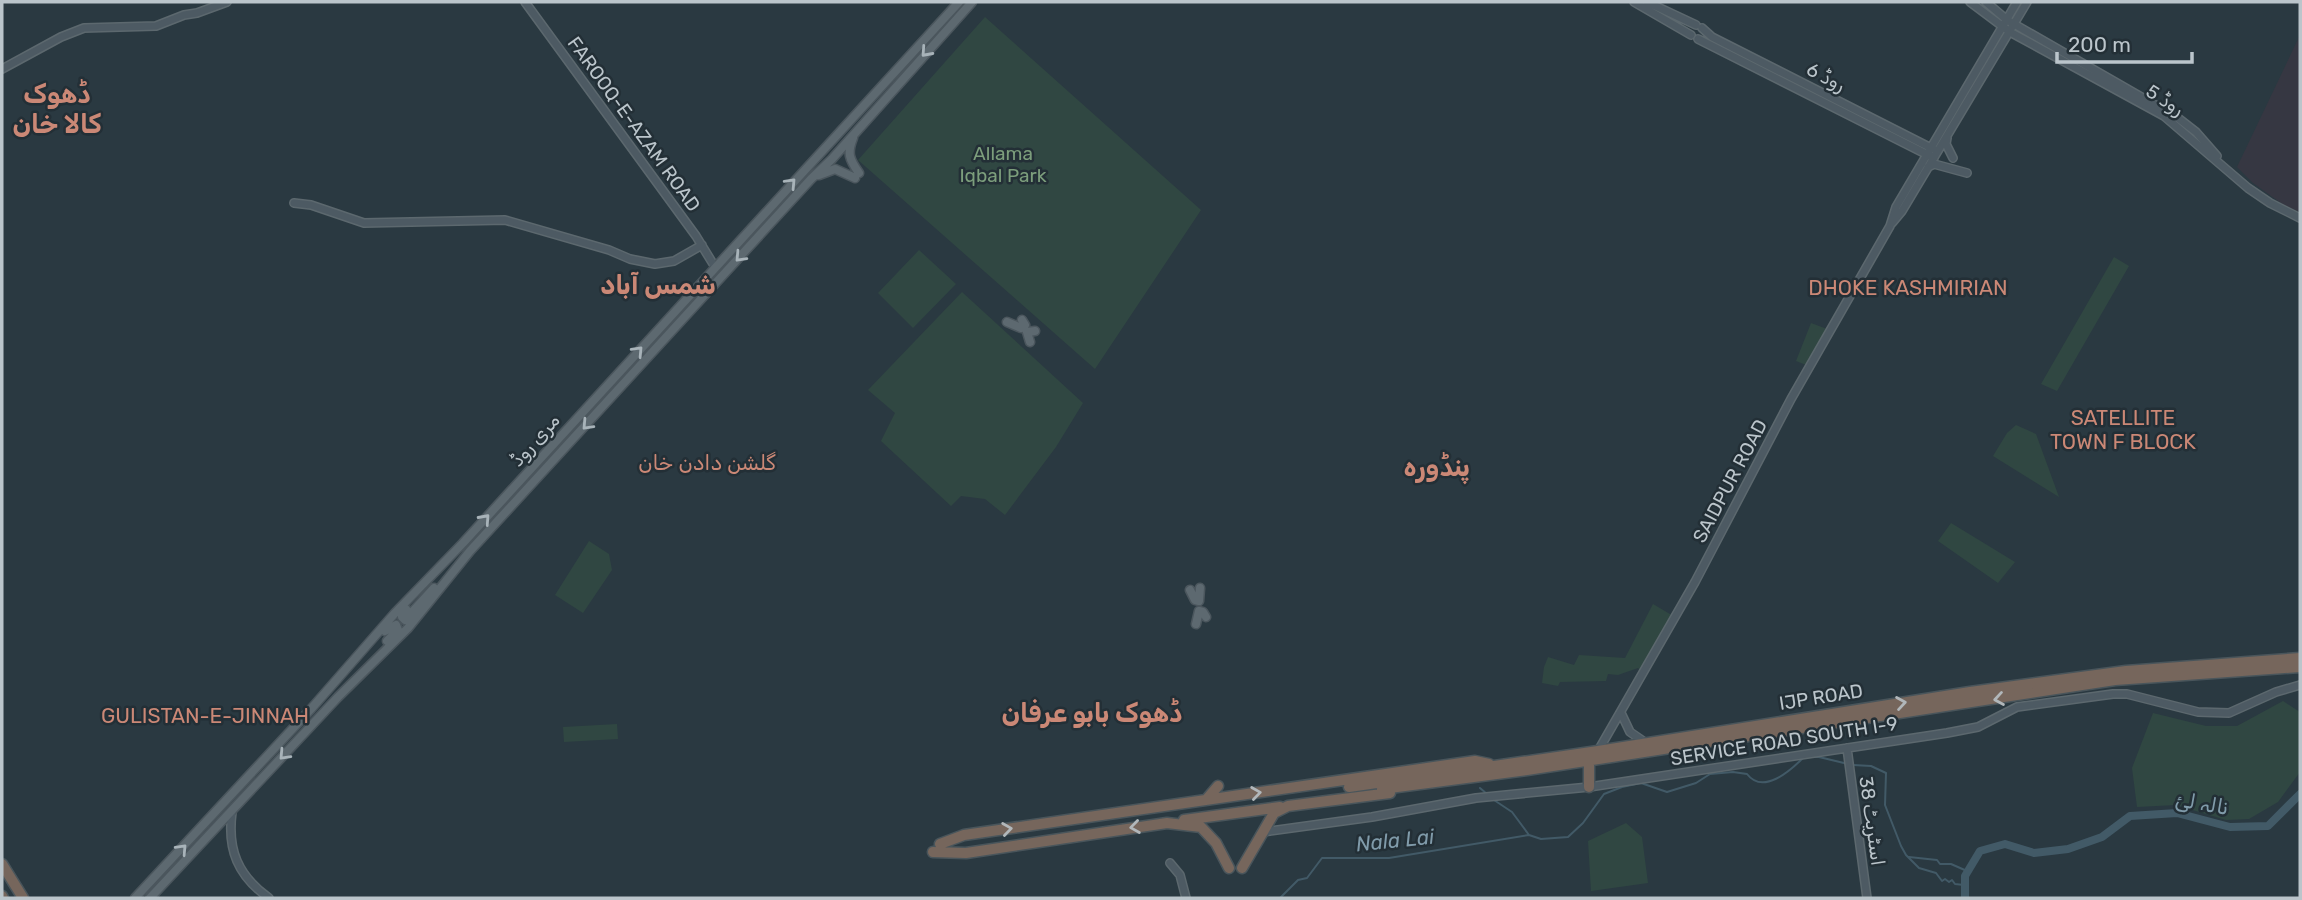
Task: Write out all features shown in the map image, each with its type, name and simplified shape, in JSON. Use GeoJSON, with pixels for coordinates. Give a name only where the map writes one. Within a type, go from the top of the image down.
{"type":"FeatureCollection","features":[{"type":"Feature","properties":{"kind":"highway","name":"IJP ROAD"},"geometry":{"type":"LineString","coordinates":[[1349,790],[1588,761],[2115,680],[2300,658]]}},
{"type":"Feature","properties":{"kind":"highway","name":"IJP ROAD"},"geometry":{"type":"LineString","coordinates":[[1493,771],[1598,751],[1970,692],[2126,671],[2300,667]]}},
{"type":"Feature","properties":{"kind":"highway"},"geometry":{"type":"LineString","coordinates":[[1475,761],[1493,771],[1463,784],[1287,806],[966,853],[937,848],[964,835],[1475,761]]}},
{"type":"Feature","properties":{"kind":"highway"},"geometry":{"type":"LineString","coordinates":[[1588,761],[1589,787]]}},
{"type":"Feature","properties":{"kind":"highway"},"geometry":{"type":"LineString","coordinates":[[1206,800],[1218,786]]}},
{"type":"Feature","properties":{"kind":"highway"},"geometry":{"type":"LineString","coordinates":[[1242,868],[1274,813],[1287,806]]}},
{"type":"Feature","properties":{"kind":"highway"},"geometry":{"type":"LineString","coordinates":[[1167,823],[1201,827],[1216,843],[1229,868]]}},
{"type":"Feature","properties":{"kind":"highway"},"geometry":{"type":"LineString","coordinates":[[2,864],[23,898]]}},
{"type":"Feature","properties":{"kind":"main road"},"geometry":{"type":"LineString","coordinates":[[2,69],[61,37],[84,28],[156,26],[227,2]]}},
{"type":"Feature","properties":{"kind":"main road","name":"FAROOQ-E-AZAM ROAD"},"geometry":{"type":"LineString","coordinates":[[525,2],[702,245],[715,267]]}},
{"type":"Feature","properties":{"kind":"main road","name":"مری روڈ"},"geometry":{"type":"LineString","coordinates":[[135,898],[959,2]]}},
{"type":"Feature","properties":{"kind":"main road","name":"مری روڈ"},"geometry":{"type":"LineString","coordinates":[[150,898],[338,697],[408,628],[470,551],[971,2]]}},
{"type":"Feature","properties":{"kind":"main road","name":"روڈ 6"},"geometry":{"type":"LineString","coordinates":[[1634,2],[1695,37],[1914,148],[1932,153]]}},
{"type":"Feature","properties":{"kind":"main road","name":"روڈ 6"},"geometry":{"type":"LineString","coordinates":[[1647,2],[1912,139],[1932,153]]}},
{"type":"Feature","properties":{"kind":"main road","name":"روڈ 5"},"geometry":{"type":"LineString","coordinates":[[1970,2],[2178,118],[2207,143],[2228,170]]}},
{"type":"Feature","properties":{"kind":"main road","name":"روڈ 5"},"geometry":{"type":"LineString","coordinates":[[1986,2],[2008,23],[2010,32],[2164,116],[2270,203],[2300,218]]}},
{"type":"Feature","properties":{"kind":"main road","name":"SAIDPUR ROAD"},"geometry":{"type":"LineString","coordinates":[[1598,751],[1695,582],[1791,399],[1890,226],[1928,167],[1936,139],[2008,23],[2017,2]]}},
{"type":"Feature","properties":{"kind":"main road","name":"SAIDPUR ROAD"},"geometry":{"type":"LineString","coordinates":[[2008,23],[2027,2]]}},
{"type":"Feature","properties":{"kind":"main road"},"geometry":{"type":"LineString","coordinates":[[1699,27],[1703,36],[1695,37],[1690,30],[1699,27]]}},
{"type":"Feature","properties":{"kind":"main road","name":"SAIDPUR ROAD"},"geometry":{"type":"LineString","coordinates":[[1890,226],[1896,207],[1918,169],[1947,134],[2010,32]]}},
{"type":"Feature","properties":{"kind":"main road"},"geometry":{"type":"LineString","coordinates":[[811,179],[835,169],[857,176],[849,160],[848,151],[855,132]]}},
{"type":"Feature","properties":{"kind":"main road"},"geometry":{"type":"LineString","coordinates":[[1947,134],[1946,144],[1953,158]]}},
{"type":"Feature","properties":{"kind":"main road"},"geometry":{"type":"LineString","coordinates":[[1912,139],[1936,139]]}},
{"type":"Feature","properties":{"kind":"main road"},"geometry":{"type":"LineString","coordinates":[[1914,148],[1918,169]]}},
{"type":"Feature","properties":{"kind":"main road"},"geometry":{"type":"LineString","coordinates":[[1928,167],[1934,164],[1967,173]]}},
{"type":"Feature","properties":{"kind":"main road"},"geometry":{"type":"LineString","coordinates":[[294,203],[311,205],[364,223],[505,220],[655,264],[674,261],[702,245]]}},
{"type":"Feature","properties":{"kind":"main road"},"geometry":{"type":"LineString","coordinates":[[1007,322],[1021,328],[1026,325],[1023,320]]}},
{"type":"Feature","properties":{"kind":"main road"},"geometry":{"type":"LineString","coordinates":[[1030,342],[1027,332],[1035,331]]}},
{"type":"Feature","properties":{"kind":"main road"},"geometry":{"type":"LineString","coordinates":[[463,543],[402,617],[409,618],[436,585],[470,551]]}},
{"type":"Feature","properties":{"kind":"main road"},"geometry":{"type":"LineString","coordinates":[[1190,590],[1195,600],[1199,601],[1200,588]]}},
{"type":"Feature","properties":{"kind":"main road"},"geometry":{"type":"LineString","coordinates":[[1196,624],[1199,611],[1203,611],[1206,617]]}},
{"type":"Feature","properties":{"kind":"main road"},"geometry":{"type":"LineString","coordinates":[[311,709],[384,632],[396,625],[398,630],[366,662],[338,697]]}},
{"type":"Feature","properties":{"kind":"main road","name":"SERVICE ROAD SOUTH I-9"},"geometry":{"type":"LineString","coordinates":[[1262,832],[1372,817],[1476,798],[1589,787],[1978,727],[2017,707],[2127,694],[2198,712],[2229,713],[2276,692],[2300,685]]}},
{"type":"Feature","properties":{"kind":"main road"},"geometry":{"type":"LineString","coordinates":[[1620,713],[1630,732],[1646,744]]}},
{"type":"Feature","properties":{"kind":"main road","name":"اسٹریٹ 38"},"geometry":{"type":"LineString","coordinates":[[1847,748],[1867,898]]}},
{"type":"Feature","properties":{"kind":"main road"},"geometry":{"type":"LineString","coordinates":[[232,812],[230,836],[236,860],[248,881],[269,898]]}},
{"type":"Feature","properties":{"kind":"main road"},"geometry":{"type":"LineString","coordinates":[[1170,863],[1180,875],[1186,898]]}},
{"type":"Feature","properties":{"kind":"shaded area"},"geometry":{"type":"Polygon","coordinates":[[[2300,35],[2300,212],[2285,206],[2253,183],[2237,167],[2300,35]]]}},
{"type":"Feature","properties":{"kind":"green space","name":"Allama Iqbal Park"},"geometry":{"type":"Polygon","coordinates":[[[985,17],[1201,210],[1095,369],[858,160],[985,17]]]}},
{"type":"Feature","properties":{"kind":"green space"},"geometry":{"type":"Polygon","coordinates":[[[919,250],[956,284],[913,328],[878,293],[919,250]]]}},
{"type":"Feature","properties":{"kind":"green space"},"geometry":{"type":"Polygon","coordinates":[[[2114,257],[2129,266],[2057,391],[2041,384],[2114,257]]]}},
{"type":"Feature","properties":{"kind":"green space"},"geometry":{"type":"Polygon","coordinates":[[[962,292],[1083,403],[1056,447],[1005,515],[985,499],[961,496],[951,506],[881,441],[895,413],[868,390],[962,292]]]}},
{"type":"Feature","properties":{"kind":"green space"},"geometry":{"type":"Polygon","coordinates":[[[1811,323],[1827,329],[1806,365],[1796,361],[1811,323]]]}},
{"type":"Feature","properties":{"kind":"green space"},"geometry":{"type":"Polygon","coordinates":[[[2016,425],[2036,434],[2059,497],[1993,456],[2007,433],[2016,425]]]}},
{"type":"Feature","properties":{"kind":"green space"},"geometry":{"type":"Polygon","coordinates":[[[1951,523],[2015,562],[1998,583],[1938,541],[1951,523]]]}},
{"type":"Feature","properties":{"kind":"green space"},"geometry":{"type":"Polygon","coordinates":[[[589,541],[609,554],[612,570],[583,613],[555,595],[589,541]]]}},
{"type":"Feature","properties":{"kind":"green space"},"geometry":{"type":"Polygon","coordinates":[[[1653,604],[1675,617],[1644,673],[1638,668],[1618,675],[1608,674],[1606,681],[1560,682],[1558,686],[1542,683],[1548,657],[1574,665],[1579,655],[1625,658],[1653,604]]]}},
{"type":"Feature","properties":{"kind":"green space"},"geometry":{"type":"Polygon","coordinates":[[[2283,701],[2300,712],[2300,772],[2278,802],[2249,819],[2226,820],[2176,805],[2137,807],[2132,768],[2153,713],[2206,726],[2237,726],[2283,701]]]}},
{"type":"Feature","properties":{"kind":"green space"},"geometry":{"type":"Polygon","coordinates":[[[617,724],[618,739],[564,742],[563,727],[617,724]]]}},
{"type":"Feature","properties":{"kind":"green space"},"geometry":{"type":"Polygon","coordinates":[[[1626,823],[1642,837],[1648,883],[1591,891],[1588,841],[1626,823]]]}},
{"type":"Feature","properties":{"kind":"waterway","name":"Nala Lai"},"geometry":{"type":"LineString","coordinates":[[1809,757],[1848,764]]}},
{"type":"Feature","properties":{"kind":"waterway","name":"Nala Lai"},"geometry":{"type":"LineString","coordinates":[[1280,898],[1298,880],[1307,878],[1322,858],[1389,858],[1529,835],[1541,839],[1568,837],[1583,823],[1604,794],[1622,787],[1641,783],[1667,792],[1696,783],[1710,774],[1733,772],[1747,774],[1753,780],[1768,782],[1784,774],[1803,758]]}},
{"type":"Feature","properties":{"kind":"waterway","name":"Nala Lai"},"geometry":{"type":"LineString","coordinates":[[1853,765],[1871,766],[1886,773],[1885,805],[1906,855],[1919,868],[1936,873],[1942,881],[1952,880],[1955,884],[1964,885]]}},
{"type":"Feature","properties":{"kind":"waterway","name":"Nala Lai"},"geometry":{"type":"LineString","coordinates":[[1480,788],[1487,794]]}},
{"type":"Feature","properties":{"kind":"waterway","name":"نالہ لئ"},"geometry":{"type":"LineString","coordinates":[[1965,898],[1965,876],[1980,851],[2005,844],[2034,853],[2068,849],[2102,837],[2130,816],[2177,813],[2230,827],[2268,826],[2300,794]]}},
{"type":"Feature","properties":{"kind":"waterway","name":"Nala Lai"},"geometry":{"type":"LineString","coordinates":[[1494,800],[1512,812],[1529,835]]}},
{"type":"Feature","properties":{"kind":"waterway","name":"Nala Lai"},"geometry":{"type":"LineString","coordinates":[[1909,857],[1937,860],[1940,864],[1951,864],[1967,871]]}},
{"type":"Feature","properties":{"kind":"district","name":"ڈھوک کالا خان"},"geometry":{"type":"Point","coordinates":[57,109]}},
{"type":"Feature","properties":{"kind":"district","name":"شمس آباد"},"geometry":{"type":"Point","coordinates":[658,285]}},
{"type":"Feature","properties":{"kind":"district","name":"DHOKE KASHMIRIAN"},"geometry":{"type":"Point","coordinates":[1908,287]}},
{"type":"Feature","properties":{"kind":"district","name":"SATELLITE TOWN F BLOCK"},"geometry":{"type":"Point","coordinates":[2123,429]}},
{"type":"Feature","properties":{"kind":"district","name":"گلشن دادن خان"},"geometry":{"type":"Point","coordinates":[707,462]}},
{"type":"Feature","properties":{"kind":"district","name":"پنڈورہ"},"geometry":{"type":"Point","coordinates":[1437,467]}},
{"type":"Feature","properties":{"kind":"district","name":"ڈھوک بابو عرفان"},"geometry":{"type":"Point","coordinates":[1092,713]}},
{"type":"Feature","properties":{"kind":"district","name":"GULISTAN-E-JINNAH"},"geometry":{"type":"Point","coordinates":[205,715]}}]}
